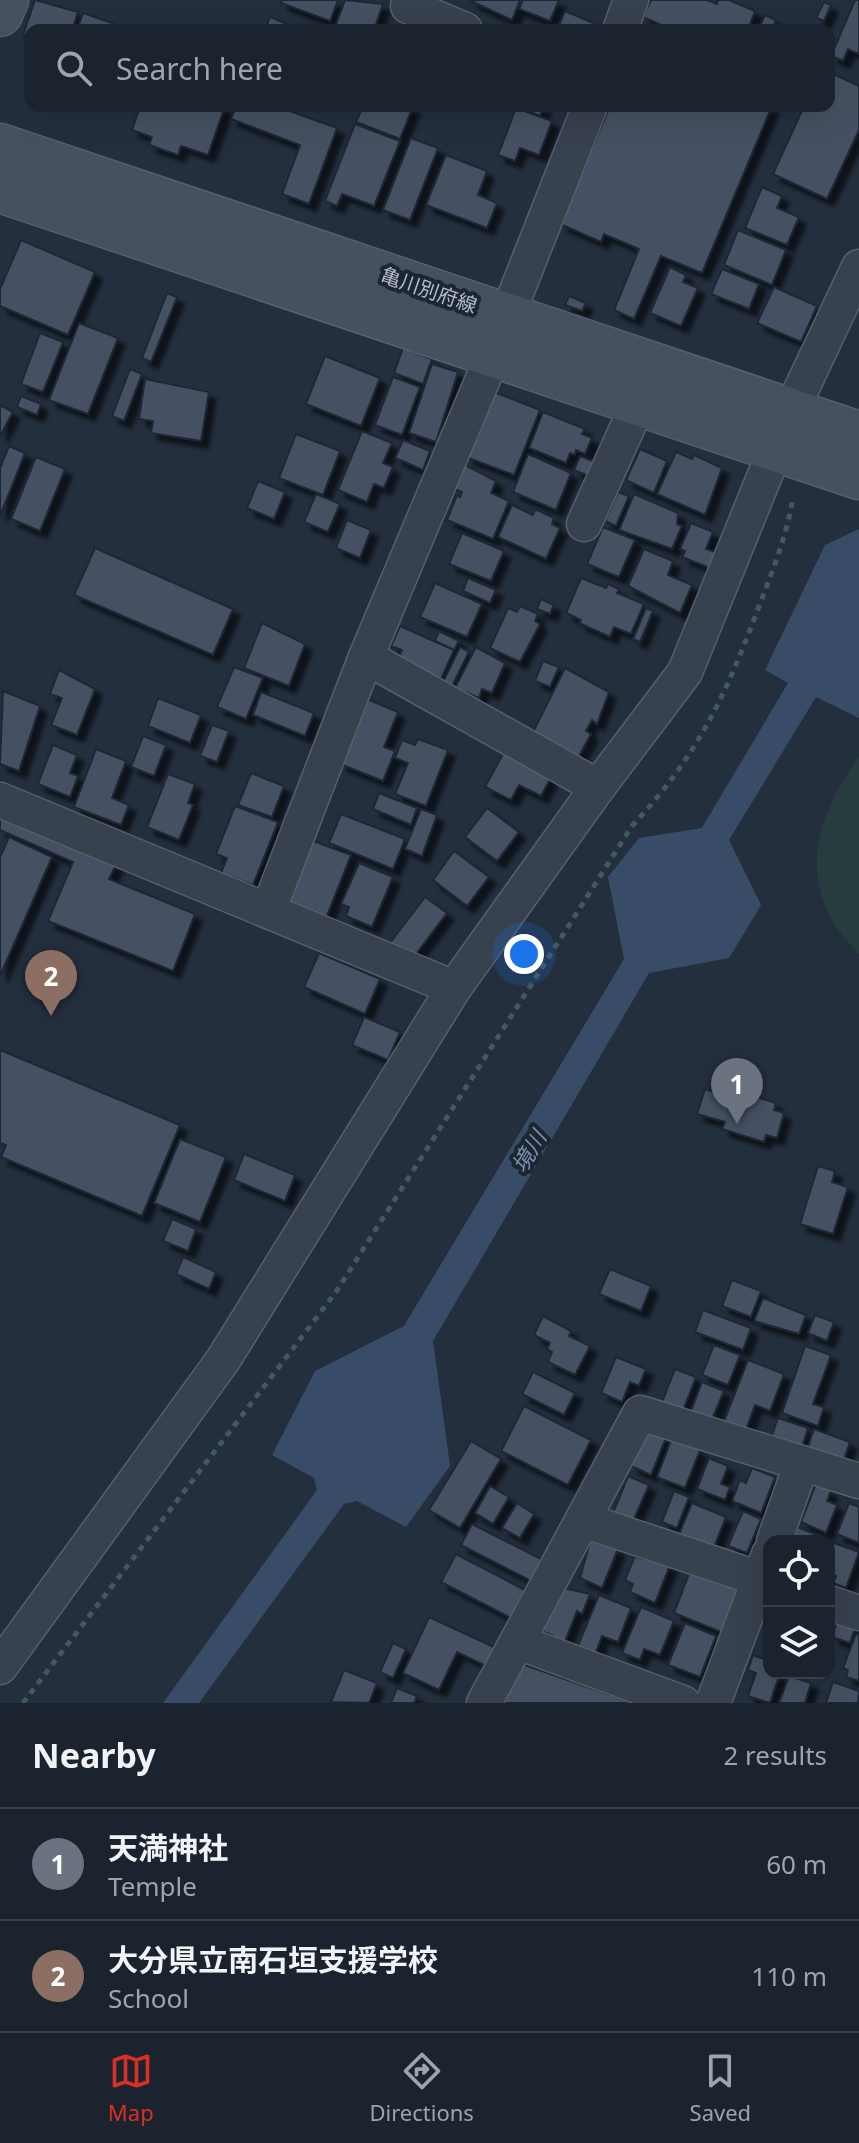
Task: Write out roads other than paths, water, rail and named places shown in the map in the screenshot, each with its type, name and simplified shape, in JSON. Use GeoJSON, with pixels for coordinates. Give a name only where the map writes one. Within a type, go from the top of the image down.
{"type":"FeatureCollection","features":[{"type":"Feature","properties":{"kind":"main road"},"geometry":{"type":"LineString","coordinates":[[0,14],[6,0]]}},
{"type":"Feature","properties":{"kind":"main road","name":"亀川別府線"},"geometry":{"type":"LineString","coordinates":[[0,146],[500,336],[809,446],[859,477]]}},
{"type":"Feature","properties":{"kind":"main road","name":"亀川別府線"},"geometry":{"type":"LineString","coordinates":[[0,190],[500,336],[638,404],[809,446]]}},
{"type":"Feature","properties":{"kind":"street"},"geometry":{"type":"LineString","coordinates":[[410,0],[408,6],[451,24]]}},
{"type":"Feature","properties":{"kind":"street"},"geometry":{"type":"LineString","coordinates":[[622,24],[631,0]]}},
{"type":"Feature","properties":{"kind":"street"},"geometry":{"type":"LineString","coordinates":[[268,911],[366,657],[500,336],[588,112]]}},
{"type":"Feature","properties":{"kind":"street"},"geometry":{"type":"LineString","coordinates":[[0,1667],[223,1360],[454,988],[685,672],[809,446],[859,267]]}},
{"type":"Feature","properties":{"kind":"street"},"geometry":{"type":"LineString","coordinates":[[584,524],[638,404]]}},
{"type":"Feature","properties":{"kind":"street"},"geometry":{"type":"LineString","coordinates":[[366,657],[598,787]]}},
{"type":"Feature","properties":{"kind":"street"},"geometry":{"type":"LineString","coordinates":[[0,800],[454,988]]}},
{"type":"Feature","properties":{"kind":"street"},"geometry":{"type":"LineString","coordinates":[[484,1703],[640,1413],[859,1481]]}},
{"type":"Feature","properties":{"kind":"street"},"geometry":{"type":"LineString","coordinates":[[776,1535],[802,1463]]}},
{"type":"Feature","properties":{"kind":"street"},"geometry":{"type":"LineString","coordinates":[[583,1520],[763,1571]]}},
{"type":"Feature","properties":{"kind":"street"},"geometry":{"type":"LineString","coordinates":[[713,1703],[763,1579]]}},
{"type":"Feature","properties":{"kind":"street"},"geometry":{"type":"LineString","coordinates":[[835,1605],[859,1613]]}},
{"type":"Feature","properties":{"kind":"street"},"geometry":{"type":"LineString","coordinates":[[518,1642],[683,1703]]}},
{"type":"Feature","properties":{"kind":"water","name":"境川"},"geometry":{"type":"Polygon","coordinates":[[[859,529],[859,718],[816,697],[729,840],[761,905],[729,958],[649,973],[433,1341],[450,1466],[406,1527],[357,1501],[344,1504],[199,1703],[163,1703],[317,1490],[314,1478],[272,1455],[315,1371],[404,1326],[624,959],[608,877],[639,838],[702,828],[788,683],[765,670],[825,545],[859,529]]]}},
{"type":"Feature","properties":{"kind":"place","name":"大分県立南石垣支援学校"},"geometry":{"type":"Point","coordinates":[51,1016]}},
{"type":"Feature","properties":{"kind":"place","name":"天満神社"},"geometry":{"type":"Point","coordinates":[737,1124]}}]}
